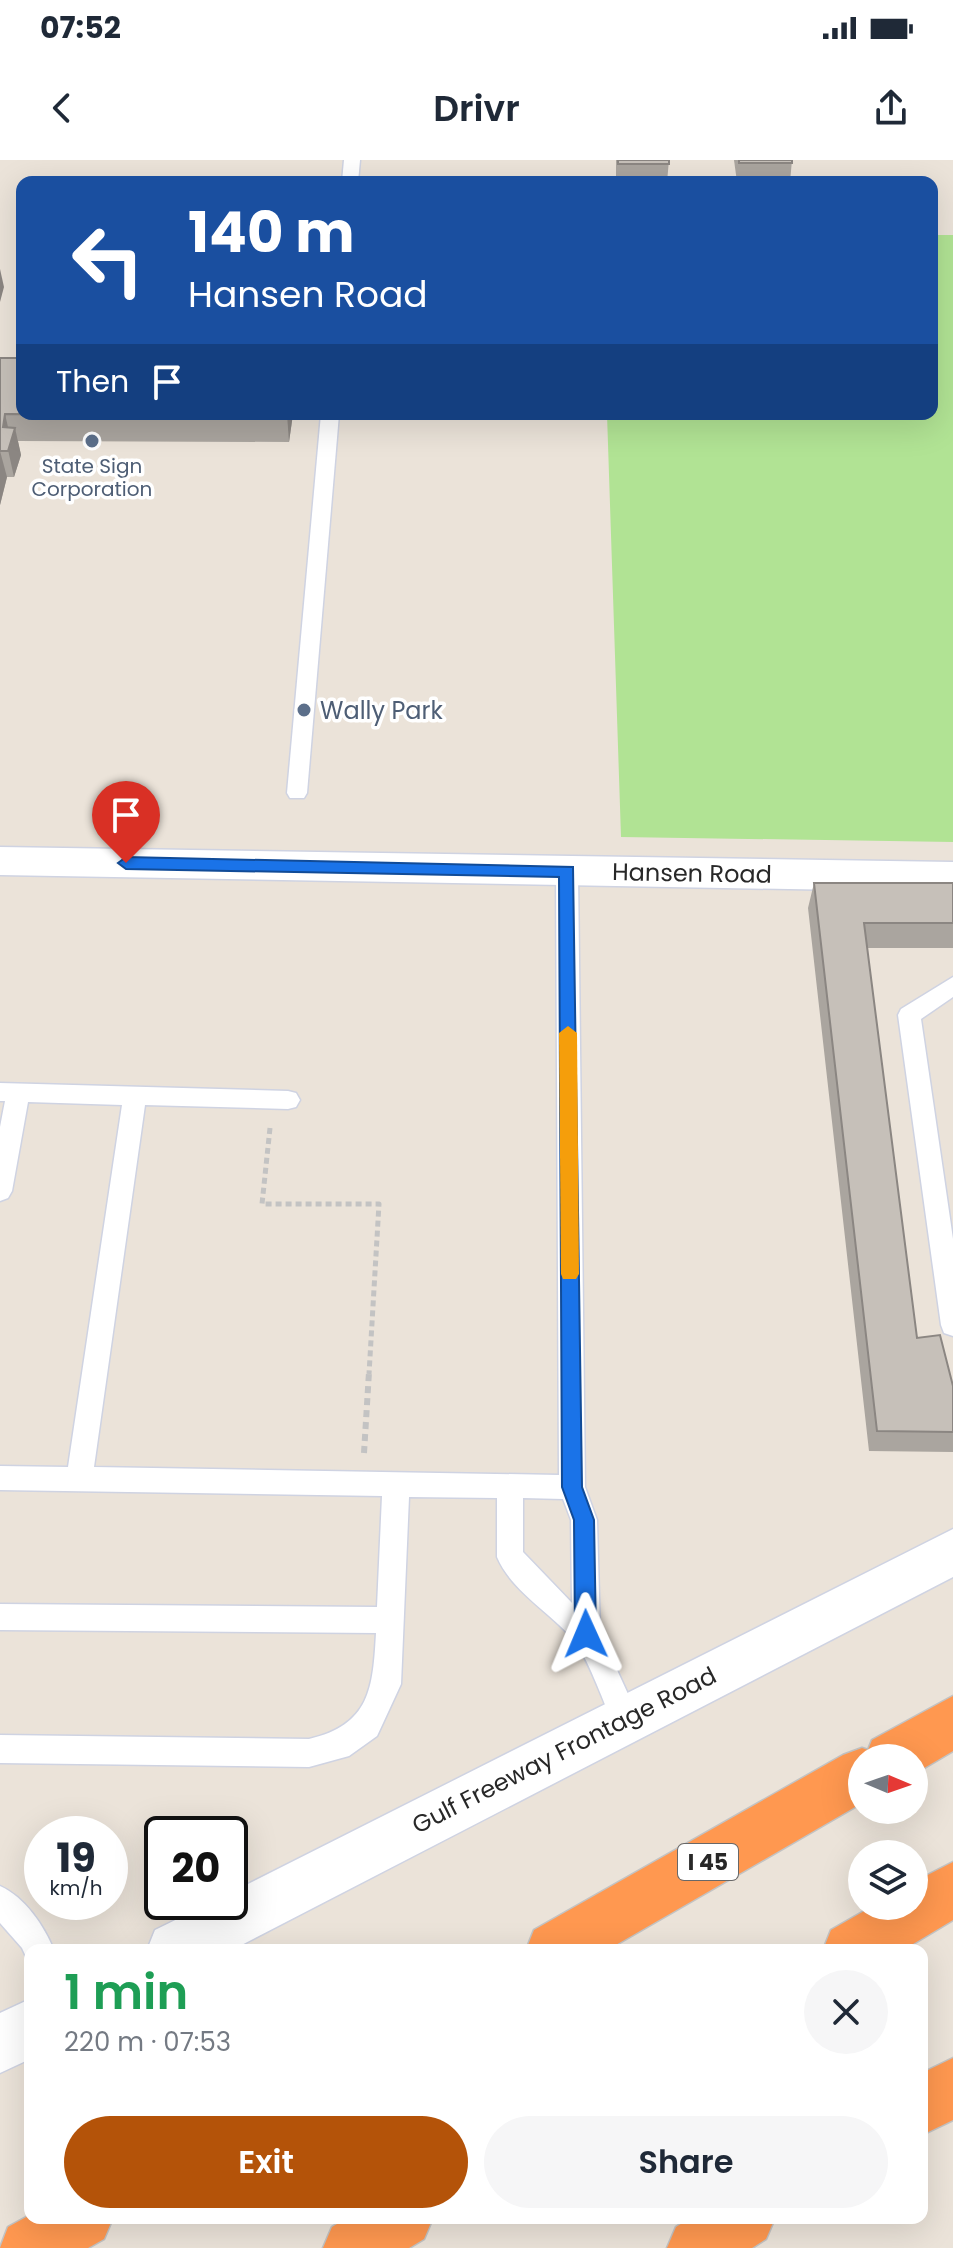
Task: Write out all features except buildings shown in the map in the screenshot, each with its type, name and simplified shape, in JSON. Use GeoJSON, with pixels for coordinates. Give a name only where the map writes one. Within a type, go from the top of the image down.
{"type":"FeatureCollection","features":[{"type":"Feature","properties":{"kind":"highway"},"geometry":{"type":"LineString","coordinates":[[915,1744],[953,1722]]}},
{"type":"Feature","properties":{"kind":"highway","name":"I 45"},"geometry":{"type":"LineString","coordinates":[[564,1944],[848,1782]]}},
{"type":"Feature","properties":{"kind":"highway"},"geometry":{"type":"LineString","coordinates":[[861,1944],[953,1889]]}},
{"type":"Feature","properties":{"kind":"highway"},"geometry":{"type":"LineString","coordinates":[[928,2102],[953,2087]]}},
{"type":"Feature","properties":{"kind":"highway"},"geometry":{"type":"LineString","coordinates":[[29,2248],[72,2224]]}},
{"type":"Feature","properties":{"kind":"highway"},"geometry":{"type":"LineString","coordinates":[[353,2248],[393,2224]]}},
{"type":"Feature","properties":{"kind":"highway"},"geometry":{"type":"LineString","coordinates":[[697,2248],[735,2224]]}},
{"type":"Feature","properties":{"kind":"street","name":"Hansen Road"},"geometry":{"type":"LineString","coordinates":[[0,861],[953,877]]}},
{"type":"Feature","properties":{"kind":"street","name":"Gulf Freeway Frontage Road"},"geometry":{"type":"LineString","coordinates":[[187,1944],[953,1552]]}},
{"type":"Feature","properties":{"kind":"street"},"geometry":{"type":"LineString","coordinates":[[0,2045],[24,2031]]}},
{"type":"Feature","properties":{"kind":"lane"},"geometry":{"type":"LineString","coordinates":[[297,793],[329,420]]}},
{"type":"Feature","properties":{"kind":"lane"},"geometry":{"type":"LineString","coordinates":[[567,871],[572,1487],[584,1520],[586,1634]]}},
{"type":"Feature","properties":{"kind":"lane"},"geometry":{"type":"LineString","coordinates":[[953,986],[909,1015],[953,1325]]}},
{"type":"Feature","properties":{"kind":"lane"},"geometry":{"type":"LineString","coordinates":[[0,1191],[9,1093],[280,1100]]}},
{"type":"Feature","properties":{"kind":"lane"},"geometry":{"type":"LineString","coordinates":[[79,1480],[135,1096]]}},
{"type":"Feature","properties":{"kind":"lane"},"geometry":{"type":"LineString","coordinates":[[0,1478],[572,1487]]}},
{"type":"Feature","properties":{"kind":"lane"},"geometry":{"type":"LineString","coordinates":[[0,1749],[309,1753],[339,1746],[367,1726],[387,1684],[396,1484]]}},
{"type":"Feature","properties":{"kind":"lane"},"geometry":{"type":"LineString","coordinates":[[510,1485],[510,1557],[546,1598],[586,1634],[625,1718]]}},
{"type":"Feature","properties":{"kind":"lane"},"geometry":{"type":"LineString","coordinates":[[0,1617],[390,1620]]}},
{"type":"Feature","properties":{"kind":"lane"},"geometry":{"type":"LineString","coordinates":[[0,1901],[36,1944]]}},
{"type":"Feature","properties":{"kind":"path"},"geometry":{"type":"LineString","coordinates":[[280,1100],[262,1204],[379,1204],[362,1483]]}},
{"type":"Feature","properties":{"kind":"green space"},"geometry":{"type":"Polygon","coordinates":[[[938,235],[953,235],[953,842],[621,837],[607,420],[938,420],[938,235]]]}},
{"type":"Feature","properties":{"kind":"slow traffic"},"geometry":{"type":"LineString","coordinates":[[568,1033],[570,1274]]}},
{"type":"Feature","properties":{"kind":"place","name":"State Sign Corporation"},"geometry":{"type":"Point","coordinates":[92,441]}},
{"type":"Feature","properties":{"kind":"place","name":"Wally Park"},"geometry":{"type":"Point","coordinates":[304,710]}},
{"type":"Feature","properties":{"kind":"route"},"geometry":{"type":"LineString","coordinates":[[126,863],[567,871],[572,1487],[584,1520],[586,1634]]}}]}
